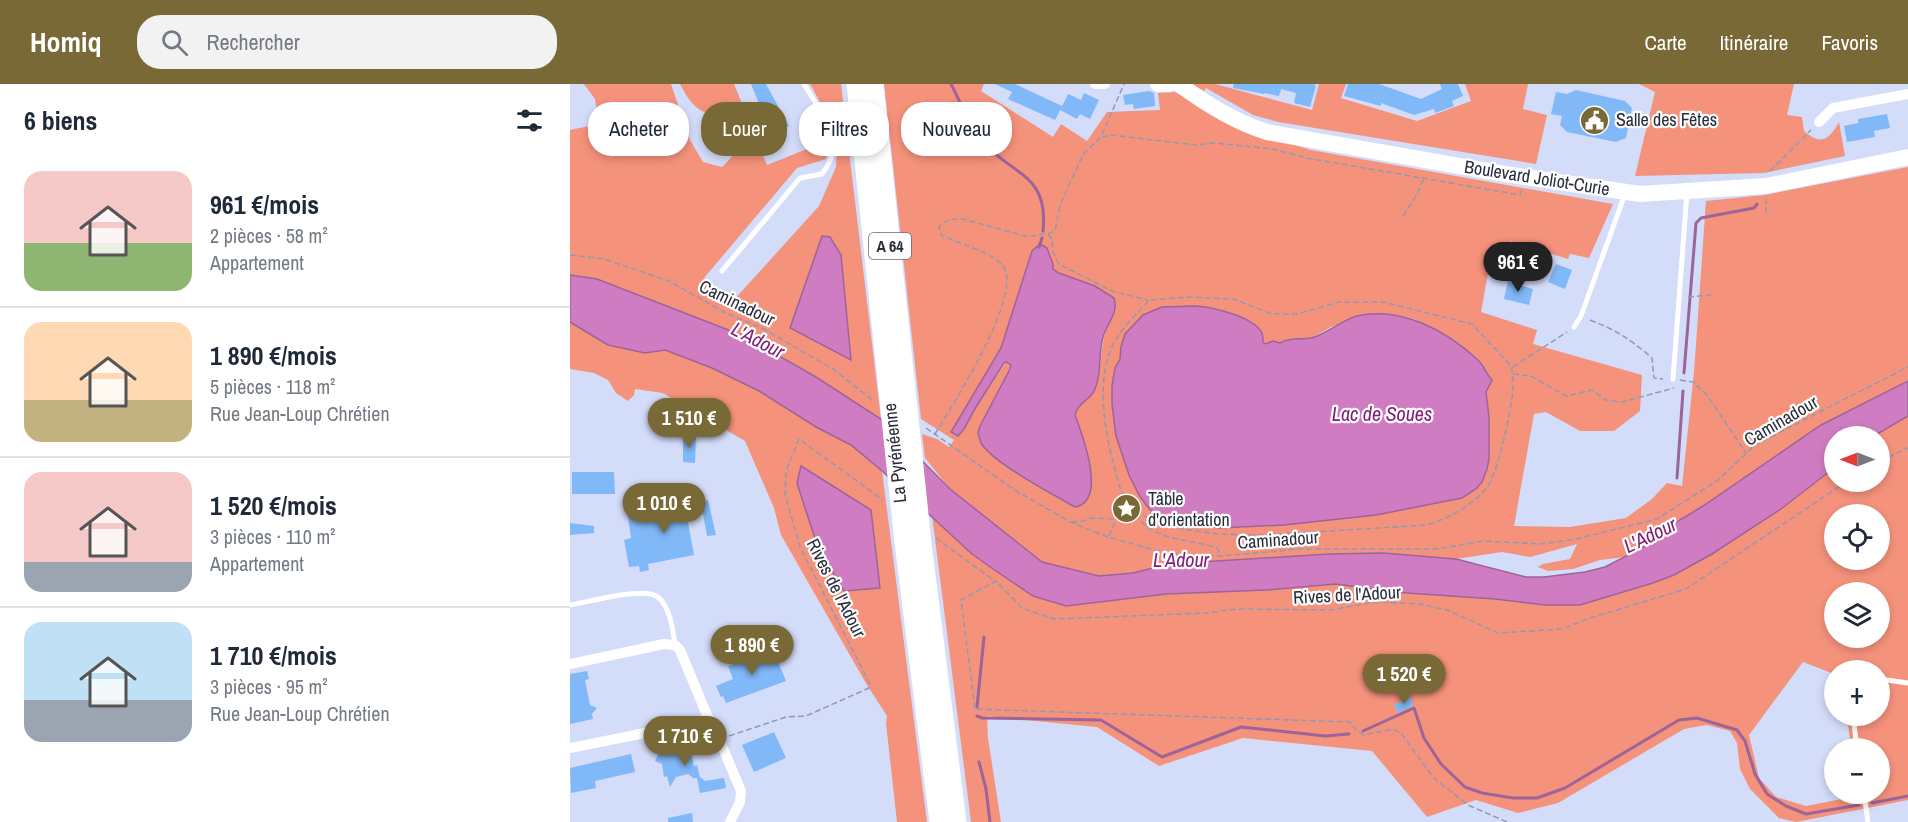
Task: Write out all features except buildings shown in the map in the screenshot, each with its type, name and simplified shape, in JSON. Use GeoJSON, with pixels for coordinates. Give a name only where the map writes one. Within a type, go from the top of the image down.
{"type":"FeatureCollection","features":[{"type":"Feature","properties":{"kind":"highway","name":"La Pyrénéenne"},"geometry":{"type":"LineString","coordinates":[[857,84],[891,403],[919,540],[956,822]]}},
{"type":"Feature","properties":{"kind":"highway","name":"La Pyrénéenne"},"geometry":{"type":"LineString","coordinates":[[873,84],[891,403]]}},
{"type":"Feature","properties":{"kind":"highway","name":"La Pyrénéenne"},"geometry":{"type":"LineString","coordinates":[[919,540],[940,822]]}},
{"type":"Feature","properties":{"kind":"main road"},"geometry":{"type":"LineString","coordinates":[[1158,84],[1168,84]]}},
{"type":"Feature","properties":{"kind":"main road","name":"Boulevard Joliot-Curie"},"geometry":{"type":"LineString","coordinates":[[1179,84],[1204,102],[1250,127],[1267,132],[1525,177],[1640,194],[1767,186],[1908,157]]}},
{"type":"Feature","properties":{"kind":"street"},"geometry":{"type":"LineString","coordinates":[[1095,84],[1105,84]]}},
{"type":"Feature","properties":{"kind":"street"},"geometry":{"type":"LineString","coordinates":[[1820,122],[1833,108],[1908,94]]}},
{"type":"Feature","properties":{"kind":"street"},"geometry":{"type":"LineString","coordinates":[[570,664],[664,644],[675,645],[680,650],[741,791],[740,802],[730,822]]}},
{"type":"Feature","properties":{"kind":"street"},"geometry":{"type":"LineString","coordinates":[[570,748],[709,720]]}},
{"type":"Feature","properties":{"kind":"lane"},"geometry":{"type":"LineString","coordinates":[[722,271],[800,178],[822,174],[830,161],[833,137],[804,84]]}},
{"type":"Feature","properties":{"kind":"lane"},"geometry":{"type":"LineString","coordinates":[[1676,380],[1687,191]]}},
{"type":"Feature","properties":{"kind":"lane"},"geometry":{"type":"LineString","coordinates":[[1574,327],[1581,316],[1626,192]]}},
{"type":"Feature","properties":{"kind":"lane"},"geometry":{"type":"LineString","coordinates":[[570,605],[635,593],[649,593],[660,599],[668,613],[675,645]]}},
{"type":"Feature","properties":{"kind":"lane"},"geometry":{"type":"LineString","coordinates":[[1890,680],[1908,683]]}},
{"type":"Feature","properties":{"kind":"lane"},"geometry":{"type":"LineString","coordinates":[[1865,804],[1868,822]]}},
{"type":"Feature","properties":{"kind":"path"},"geometry":{"type":"LineString","coordinates":[[935,434],[993,331],[1004,299],[1006,280],[1005,268],[996,258],[957,244],[941,235],[939,227],[944,222],[953,219],[963,219],[1029,237],[1055,231],[1060,205],[1084,153],[1101,137],[1124,84]]}},
{"type":"Feature","properties":{"kind":"path"},"geometry":{"type":"LineString","coordinates":[[1766,213],[1768,172],[1820,122]]}},
{"type":"Feature","properties":{"kind":"path"},"geometry":{"type":"LineString","coordinates":[[1101,137],[1111,135],[1196,145],[1215,143],[1273,149],[1307,158],[1520,195],[1525,177]]}},
{"type":"Feature","properties":{"kind":"path"},"geometry":{"type":"LineString","coordinates":[[1403,216],[1424,178]]}},
{"type":"Feature","properties":{"kind":"path"},"geometry":{"type":"LineString","coordinates":[[1048,234],[1052,238],[1053,252],[1059,264],[1112,291],[1149,300],[1190,297],[1233,299],[1272,314],[1297,314],[1339,302],[1383,302],[1472,324],[1512,367],[1513,391],[1501,452],[1487,488],[1446,519],[1428,525],[1264,535],[1219,534],[1183,529],[1134,513],[1127,509],[1113,465],[1105,424],[1105,371],[1111,348],[1120,332],[1149,300]]}},
{"type":"Feature","properties":{"kind":"path","name":"Caminadour"},"geometry":{"type":"LineString","coordinates":[[570,255],[604,259],[669,281],[726,313],[764,329],[891,403]]}},
{"type":"Feature","properties":{"kind":"path"},"geometry":{"type":"LineString","coordinates":[[1688,297],[1711,296]]}},
{"type":"Feature","properties":{"kind":"path"},"geometry":{"type":"LineString","coordinates":[[1512,367],[1574,327]]}},
{"type":"Feature","properties":{"kind":"path","name":"Caminadour"},"geometry":{"type":"LineString","coordinates":[[924,427],[1015,490],[1070,522],[1108,537],[1169,554],[1221,556],[1301,549],[1436,549],[1484,541],[1541,544],[1576,539],[1657,519],[1718,480],[1755,445],[1908,367]]}},
{"type":"Feature","properties":{"kind":"path"},"geometry":{"type":"LineString","coordinates":[[1512,374],[1531,376],[1566,396],[1592,390],[1606,400],[1622,402],[1673,390],[1676,380]]}},
{"type":"Feature","properties":{"kind":"path","name":"Rives de l'Adour"},"geometry":{"type":"LineString","coordinates":[[720,741],[732,734],[786,717],[806,716],[869,688],[870,684],[838,618],[800,547],[785,494],[786,471],[799,440],[883,500]]}},
{"type":"Feature","properties":{"kind":"path"},"geometry":{"type":"LineString","coordinates":[[1890,456],[1908,448]]}},
{"type":"Feature","properties":{"kind":"path","name":"Rives de l'Adour"},"geometry":{"type":"LineString","coordinates":[[919,540],[996,581],[1023,608],[1054,618],[1206,613],[1237,609],[1331,610],[1376,602],[1420,604],[1447,610],[1498,633],[1562,629],[1587,618],[1686,589],[1831,492]]}},
{"type":"Feature","properties":{"kind":"path"},"geometry":{"type":"LineString","coordinates":[[1108,537],[1116,520],[1127,509]]}},
{"type":"Feature","properties":{"kind":"path"},"geometry":{"type":"LineString","coordinates":[[1134,513],[1149,529],[1169,538],[1217,548],[1221,556]]}},
{"type":"Feature","properties":{"kind":"path"},"geometry":{"type":"LineString","coordinates":[[1070,522],[1080,522],[1091,518],[1116,520]]}},
{"type":"Feature","properties":{"kind":"path"},"geometry":{"type":"LineString","coordinates":[[996,581],[961,600],[975,710],[1350,722],[1357,731],[1364,735],[1393,729],[1401,733],[1433,777],[1468,805],[1508,822]]}},
{"type":"Feature","properties":{"kind":"shaded area"},"geometry":{"type":"Polygon","coordinates":[[[584,84],[671,84],[677,102],[595,102],[584,84]]]}},
{"type":"Feature","properties":{"kind":"shaded area"},"geometry":{"type":"Polygon","coordinates":[[[680,84],[734,84],[741,102],[701,102],[701,110],[694,105],[680,84]]]}},
{"type":"Feature","properties":{"kind":"shaded area"},"geometry":{"type":"Polygon","coordinates":[[[810,84],[841,84],[843,102],[820,102],[810,84]]]}},
{"type":"Feature","properties":{"kind":"shaded area"},"geometry":{"type":"Polygon","coordinates":[[[884,84],[984,84],[981,91],[998,102],[901,102],[901,156],[1012,156],[1012,111],[1053,137],[1061,124],[1087,141],[1107,112],[1160,110],[1158,93],[1175,92],[1234,126],[1311,150],[1613,204],[1589,258],[1570,254],[1568,259],[1510,241],[1506,260],[1490,262],[1481,312],[1537,330],[1533,344],[1642,375],[1640,411],[1614,431],[1580,431],[1546,412],[1534,414],[1514,526],[1570,527],[1626,518],[1652,499],[1667,483],[1682,486],[1694,372],[1706,201],[1764,195],[1908,167],[1908,381],[1821,425],[1703,506],[1653,536],[1644,547],[1625,557],[1600,560],[1573,569],[1548,571],[1538,567],[1570,559],[1577,544],[1530,557],[1502,552],[1456,559],[1383,553],[1169,564],[1133,573],[1099,576],[1042,562],[950,489],[925,458],[922,434],[937,439],[949,447],[954,440],[921,419],[889,129],[889,102],[886,102],[884,84]],[[1032,251],[1001,348],[951,432],[964,429],[1007,361],[1011,364],[1011,369],[978,433],[983,446],[1021,475],[1075,506],[1075,415],[1095,389],[1106,330],[1116,310],[1095,286],[1059,273],[1053,269],[1053,264],[1032,251]],[[1195,306],[1121,356],[1115,368],[1112,409],[1120,449],[1139,495],[1150,510],[1164,517],[1232,528],[1376,515],[1462,497],[1476,489],[1482,482],[1489,459],[1489,417],[1486,392],[1491,380],[1481,363],[1451,339],[1415,319],[1378,314],[1360,316],[1331,327],[1312,338],[1266,344],[1263,342],[1261,332],[1222,310],[1195,306]]]}},
{"type":"Feature","properties":{"kind":"shaded area"},"geometry":{"type":"Polygon","coordinates":[[[1191,84],[1215,84],[1312,110],[1319,84],[1346,84],[1341,98],[1417,121],[1471,101],[1465,84],[1528,84],[1523,109],[1547,115],[1536,164],[1278,122],[1253,115],[1206,88],[1204,91],[1191,84]]]}},
{"type":"Feature","properties":{"kind":"shaded area"},"geometry":{"type":"Polygon","coordinates":[[[1639,84],[1794,84],[1787,115],[1802,117],[1804,131],[1820,139],[1828,137],[1839,122],[1845,156],[1764,173],[1635,176],[1655,92],[1639,84]]]}},
{"type":"Feature","properties":{"kind":"shaded area"},"geometry":{"type":"Polygon","coordinates":[[[588,126],[588,156],[689,156],[689,137],[703,162],[722,167],[732,156],[763,156],[767,165],[799,152],[799,156],[827,156],[826,159],[797,168],[704,278],[732,302],[819,206],[836,167],[836,156],[850,156],[881,419],[816,377],[744,336],[597,279],[570,275],[570,130],[588,126]]]}},
{"type":"Feature","properties":{"kind":"shaded area"},"geometry":{"type":"Polygon","coordinates":[[[570,322],[608,345],[645,353],[665,350],[712,368],[759,391],[816,427],[851,445],[882,471],[927,822],[897,822],[887,716],[781,535],[774,508],[745,441],[663,393],[635,389],[634,395],[628,401],[616,393],[608,380],[594,373],[570,369],[570,322]]]}},
{"type":"Feature","properties":{"kind":"shaded area"},"geometry":{"type":"Polygon","coordinates":[[[1908,416],[1908,800],[1890,804],[1890,738],[1850,738],[1848,726],[1890,726],[1890,660],[1824,660],[1824,670],[1803,662],[1749,735],[1759,778],[1776,797],[1806,806],[1824,802],[1888,804],[1796,822],[1779,818],[1750,789],[1740,769],[1737,743],[1730,731],[1707,725],[1684,729],[1558,803],[1518,813],[1476,800],[1427,817],[1372,751],[1243,738],[1159,766],[1097,727],[987,716],[988,738],[1001,822],[971,822],[932,515],[972,554],[1033,596],[1066,606],[1166,594],[1266,590],[1335,584],[1545,605],[1609,597],[1674,575],[1712,554],[1781,509],[1824,476],[1824,492],[1890,492],[1890,427],[1908,416]]]}},
{"type":"Feature","properties":{"kind":"water"},"geometry":{"type":"Polygon","coordinates":[[[822,236],[830,237],[841,255],[851,360],[790,328],[822,236]]]}},
{"type":"Feature","properties":{"kind":"water"},"geometry":{"type":"Polygon","coordinates":[[[1040,244],[1047,248],[1053,269],[1095,286],[1114,298],[1115,303],[1114,313],[1102,343],[1097,383],[1093,393],[1079,407],[1075,415],[1087,451],[1091,480],[1090,493],[1085,502],[1075,507],[1010,469],[981,443],[978,433],[980,426],[1010,369],[1011,365],[1007,362],[1004,363],[964,429],[958,436],[951,432],[1001,348],[1032,251],[1040,244]]]}},
{"type":"Feature","properties":{"kind":"water"},"geometry":{"type":"Polygon","coordinates":[[[570,275],[597,279],[744,336],[816,377],[881,419],[950,489],[1042,562],[1099,576],[1133,573],[1169,564],[1383,553],[1456,559],[1526,577],[1585,572],[1605,567],[1644,547],[1653,536],[1703,506],[1821,425],[1908,381],[1908,416],[1890,427],[1824,426],[1824,476],[1781,509],[1712,554],[1674,575],[1580,605],[1545,605],[1335,584],[1266,590],[1166,594],[1066,606],[1033,596],[993,569],[972,554],[851,445],[816,427],[759,391],[712,368],[665,350],[645,353],[608,345],[570,322],[570,275]]]}},
{"type":"Feature","properties":{"kind":"water","name":"Lac de Soues"},"geometry":{"type":"Polygon","coordinates":[[[1195,306],[1221,310],[1241,317],[1257,327],[1266,344],[1273,341],[1280,343],[1292,339],[1311,338],[1351,318],[1374,314],[1407,318],[1453,340],[1479,361],[1492,380],[1486,392],[1489,417],[1489,459],[1482,482],[1462,498],[1376,515],[1284,525],[1219,528],[1168,518],[1150,510],[1129,475],[1116,436],[1112,404],[1115,368],[1120,359],[1125,334],[1143,315],[1162,307],[1195,306]]]}},
{"type":"Feature","properties":{"kind":"water"},"geometry":{"type":"Polygon","coordinates":[[[801,466],[871,510],[880,588],[844,591],[818,548],[797,483],[801,466]]]}},
{"type":"Feature","properties":{"kind":"waterway"},"geometry":{"type":"LineString","coordinates":[[951,84],[969,121],[982,141],[993,153],[1026,177],[1034,186],[1040,197],[1043,231]]}},
{"type":"Feature","properties":{"kind":"waterway"},"geometry":{"type":"LineString","coordinates":[[1684,373],[1696,223],[1701,218],[1754,208],[1757,204]]}},
{"type":"Feature","properties":{"kind":"waterway"},"geometry":{"type":"LineString","coordinates":[[1039,247],[1042,238]]}},
{"type":"Feature","properties":{"kind":"waterway"},"geometry":{"type":"LineString","coordinates":[[1677,478],[1683,391]]}},
{"type":"Feature","properties":{"kind":"waterway"},"geometry":{"type":"LineString","coordinates":[[977,707],[984,637]]}},
{"type":"Feature","properties":{"kind":"waterway"},"geometry":{"type":"LineString","coordinates":[[1363,731],[1414,708],[1424,738],[1441,764],[1465,787],[1482,793],[1513,798],[1537,798],[1565,788],[1679,720],[1697,718],[1737,730],[1745,741],[1755,774],[1767,794],[1786,806],[1806,814],[1859,805]]}},
{"type":"Feature","properties":{"kind":"waterway"},"geometry":{"type":"LineString","coordinates":[[977,716],[982,718],[1101,720],[1162,757],[1241,727],[1325,736],[1349,734]]}},
{"type":"Feature","properties":{"kind":"waterway"},"geometry":{"type":"LineString","coordinates":[[979,762],[986,789],[990,822]]}},
{"type":"Feature","properties":{"kind":"waterway"},"geometry":{"type":"LineString","coordinates":[[1890,800],[1908,796]]}},
{"type":"Feature","properties":{"kind":"place","name":"Salle des Fêtes"},"geometry":{"type":"Point","coordinates":[1595,120]}},
{"type":"Feature","properties":{"kind":"place","name":"Tâble d'orientation"},"geometry":{"type":"Point","coordinates":[1127,509]}},
{"type":"Feature","properties":{"kind":"water label","name":"L'Adour"},"geometry":{"type":"Point","coordinates":[758,340]}},
{"type":"Feature","properties":{"kind":"water label","name":"L'Adour"},"geometry":{"type":"Point","coordinates":[1650,535]}},
{"type":"Feature","properties":{"kind":"water label","name":"L'Adour"},"geometry":{"type":"Point","coordinates":[1181,560]}}]}
